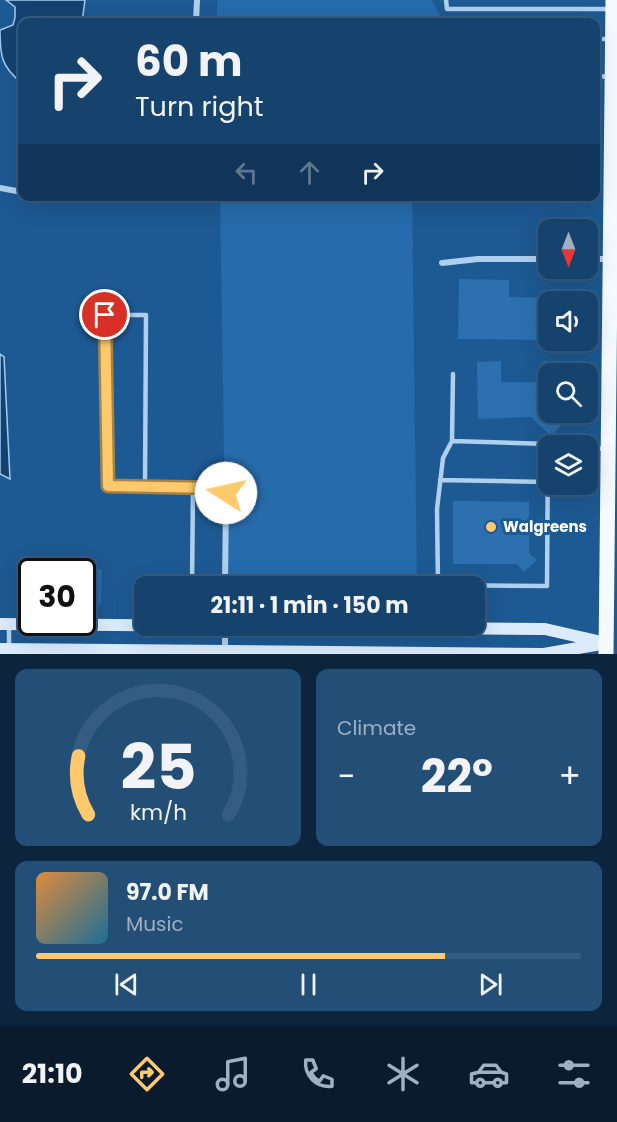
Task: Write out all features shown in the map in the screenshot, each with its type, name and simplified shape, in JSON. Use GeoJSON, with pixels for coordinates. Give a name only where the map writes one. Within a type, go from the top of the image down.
{"type":"FeatureCollection","features":[{"type":"Feature","properties":{"kind":"main road"},"geometry":{"type":"LineString","coordinates":[[606,648],[612,531],[613,449],[613,5]]}},
{"type":"Feature","properties":{"kind":"main road"},"geometry":{"type":"LineString","coordinates":[[5,624],[134,625]]}},
{"type":"Feature","properties":{"kind":"main road"},"geometry":{"type":"LineString","coordinates":[[485,628],[545,629],[606,648]]}},
{"type":"Feature","properties":{"kind":"main road"},"geometry":{"type":"LineString","coordinates":[[6,650],[544,654],[606,648]]}},
{"type":"Feature","properties":{"kind":"street"},"geometry":{"type":"LineString","coordinates":[[195,18],[197,0]]}},
{"type":"Feature","properties":{"kind":"street"},"geometry":{"type":"LineString","coordinates":[[0,188],[18,191]]}},
{"type":"Feature","properties":{"kind":"street"},"geometry":{"type":"LineString","coordinates":[[442,263],[478,259],[538,259]]}},
{"type":"Feature","properties":{"kind":"street"},"geometry":{"type":"LineString","coordinates":[[122,487],[217,488],[226,493],[225,576]]}},
{"type":"Feature","properties":{"kind":"street"},"geometry":{"type":"LineString","coordinates":[[225,636],[225,653]]}},
{"type":"Feature","properties":{"kind":"lane"},"geometry":{"type":"LineString","coordinates":[[446,0],[447,9],[613,5]]}},
{"type":"Feature","properties":{"kind":"lane"},"geometry":{"type":"LineString","coordinates":[[600,39],[612,39]]}},
{"type":"Feature","properties":{"kind":"lane"},"geometry":{"type":"LineString","coordinates":[[122,487],[108,486],[105,315],[146,315],[145,487]]}},
{"type":"Feature","properties":{"kind":"lane"},"geometry":{"type":"LineString","coordinates":[[438,576],[440,480],[442,458],[452,441],[453,374]]}},
{"type":"Feature","properties":{"kind":"lane"},"geometry":{"type":"LineString","coordinates":[[452,441],[538,444]]}},
{"type":"Feature","properties":{"kind":"lane"},"geometry":{"type":"LineString","coordinates":[[598,448],[613,449]]}},
{"type":"Feature","properties":{"kind":"lane"},"geometry":{"type":"LineString","coordinates":[[440,480],[538,482]]}},
{"type":"Feature","properties":{"kind":"lane"},"geometry":{"type":"LineString","coordinates":[[192,576],[193,488]]}},
{"type":"Feature","properties":{"kind":"lane"},"geometry":{"type":"LineString","coordinates":[[485,586],[547,586],[548,495]]}},
{"type":"Feature","properties":{"kind":"lane"},"geometry":{"type":"LineString","coordinates":[[5,624],[6,650]]}},
{"type":"Feature","properties":{"kind":"shaded area"},"geometry":{"type":"Polygon","coordinates":[[[6,0],[85,0],[83,18],[18,18],[18,80],[6,66],[0,47],[0,30],[13,25],[15,7],[6,0]]]}},
{"type":"Feature","properties":{"kind":"shaded area"},"geometry":{"type":"Polygon","coordinates":[[[217,0],[432,0],[441,18],[217,18],[217,0]]]}},
{"type":"Feature","properties":{"kind":"shaded area"},"geometry":{"type":"Polygon","coordinates":[[[220,201],[412,201],[417,576],[226,576],[220,201]]]}},
{"type":"Feature","properties":{"kind":"shaded area"},"geometry":{"type":"Polygon","coordinates":[[[0,354],[4,357],[10,479],[0,474],[0,354]]]}},
{"type":"Feature","properties":{"kind":"shaded area"},"geometry":{"type":"Polygon","coordinates":[[[96,569],[102,569],[101,604],[96,604],[96,569]]]}},
{"type":"Feature","properties":{"kind":"building"},"geometry":{"type":"Polygon","coordinates":[[[459,279],[509,280],[509,297],[538,298],[538,340],[458,339],[459,279]]]}},
{"type":"Feature","properties":{"kind":"building"},"geometry":{"type":"Polygon","coordinates":[[[501,361],[501,382],[538,382],[538,423],[563,423],[550,435],[531,417],[478,419],[477,362],[501,361]]]}},
{"type":"Feature","properties":{"kind":"building"},"geometry":{"type":"Polygon","coordinates":[[[543,361],[559,361],[559,363],[543,363],[543,361]]]}},
{"type":"Feature","properties":{"kind":"building","name":"Walgreens"},"geometry":{"type":"Polygon","coordinates":[[[453,501],[529,502],[529,553],[537,560],[524,572],[517,564],[453,564],[453,501]]]}},
{"type":"Feature","properties":{"kind":"place","name":"Walgreens"},"geometry":{"type":"Point","coordinates":[491,527]}},
{"type":"Feature","properties":{"kind":"route"},"geometry":{"type":"LineString","coordinates":[[105,315],[108,486],[217,488],[226,493]]}}]}
